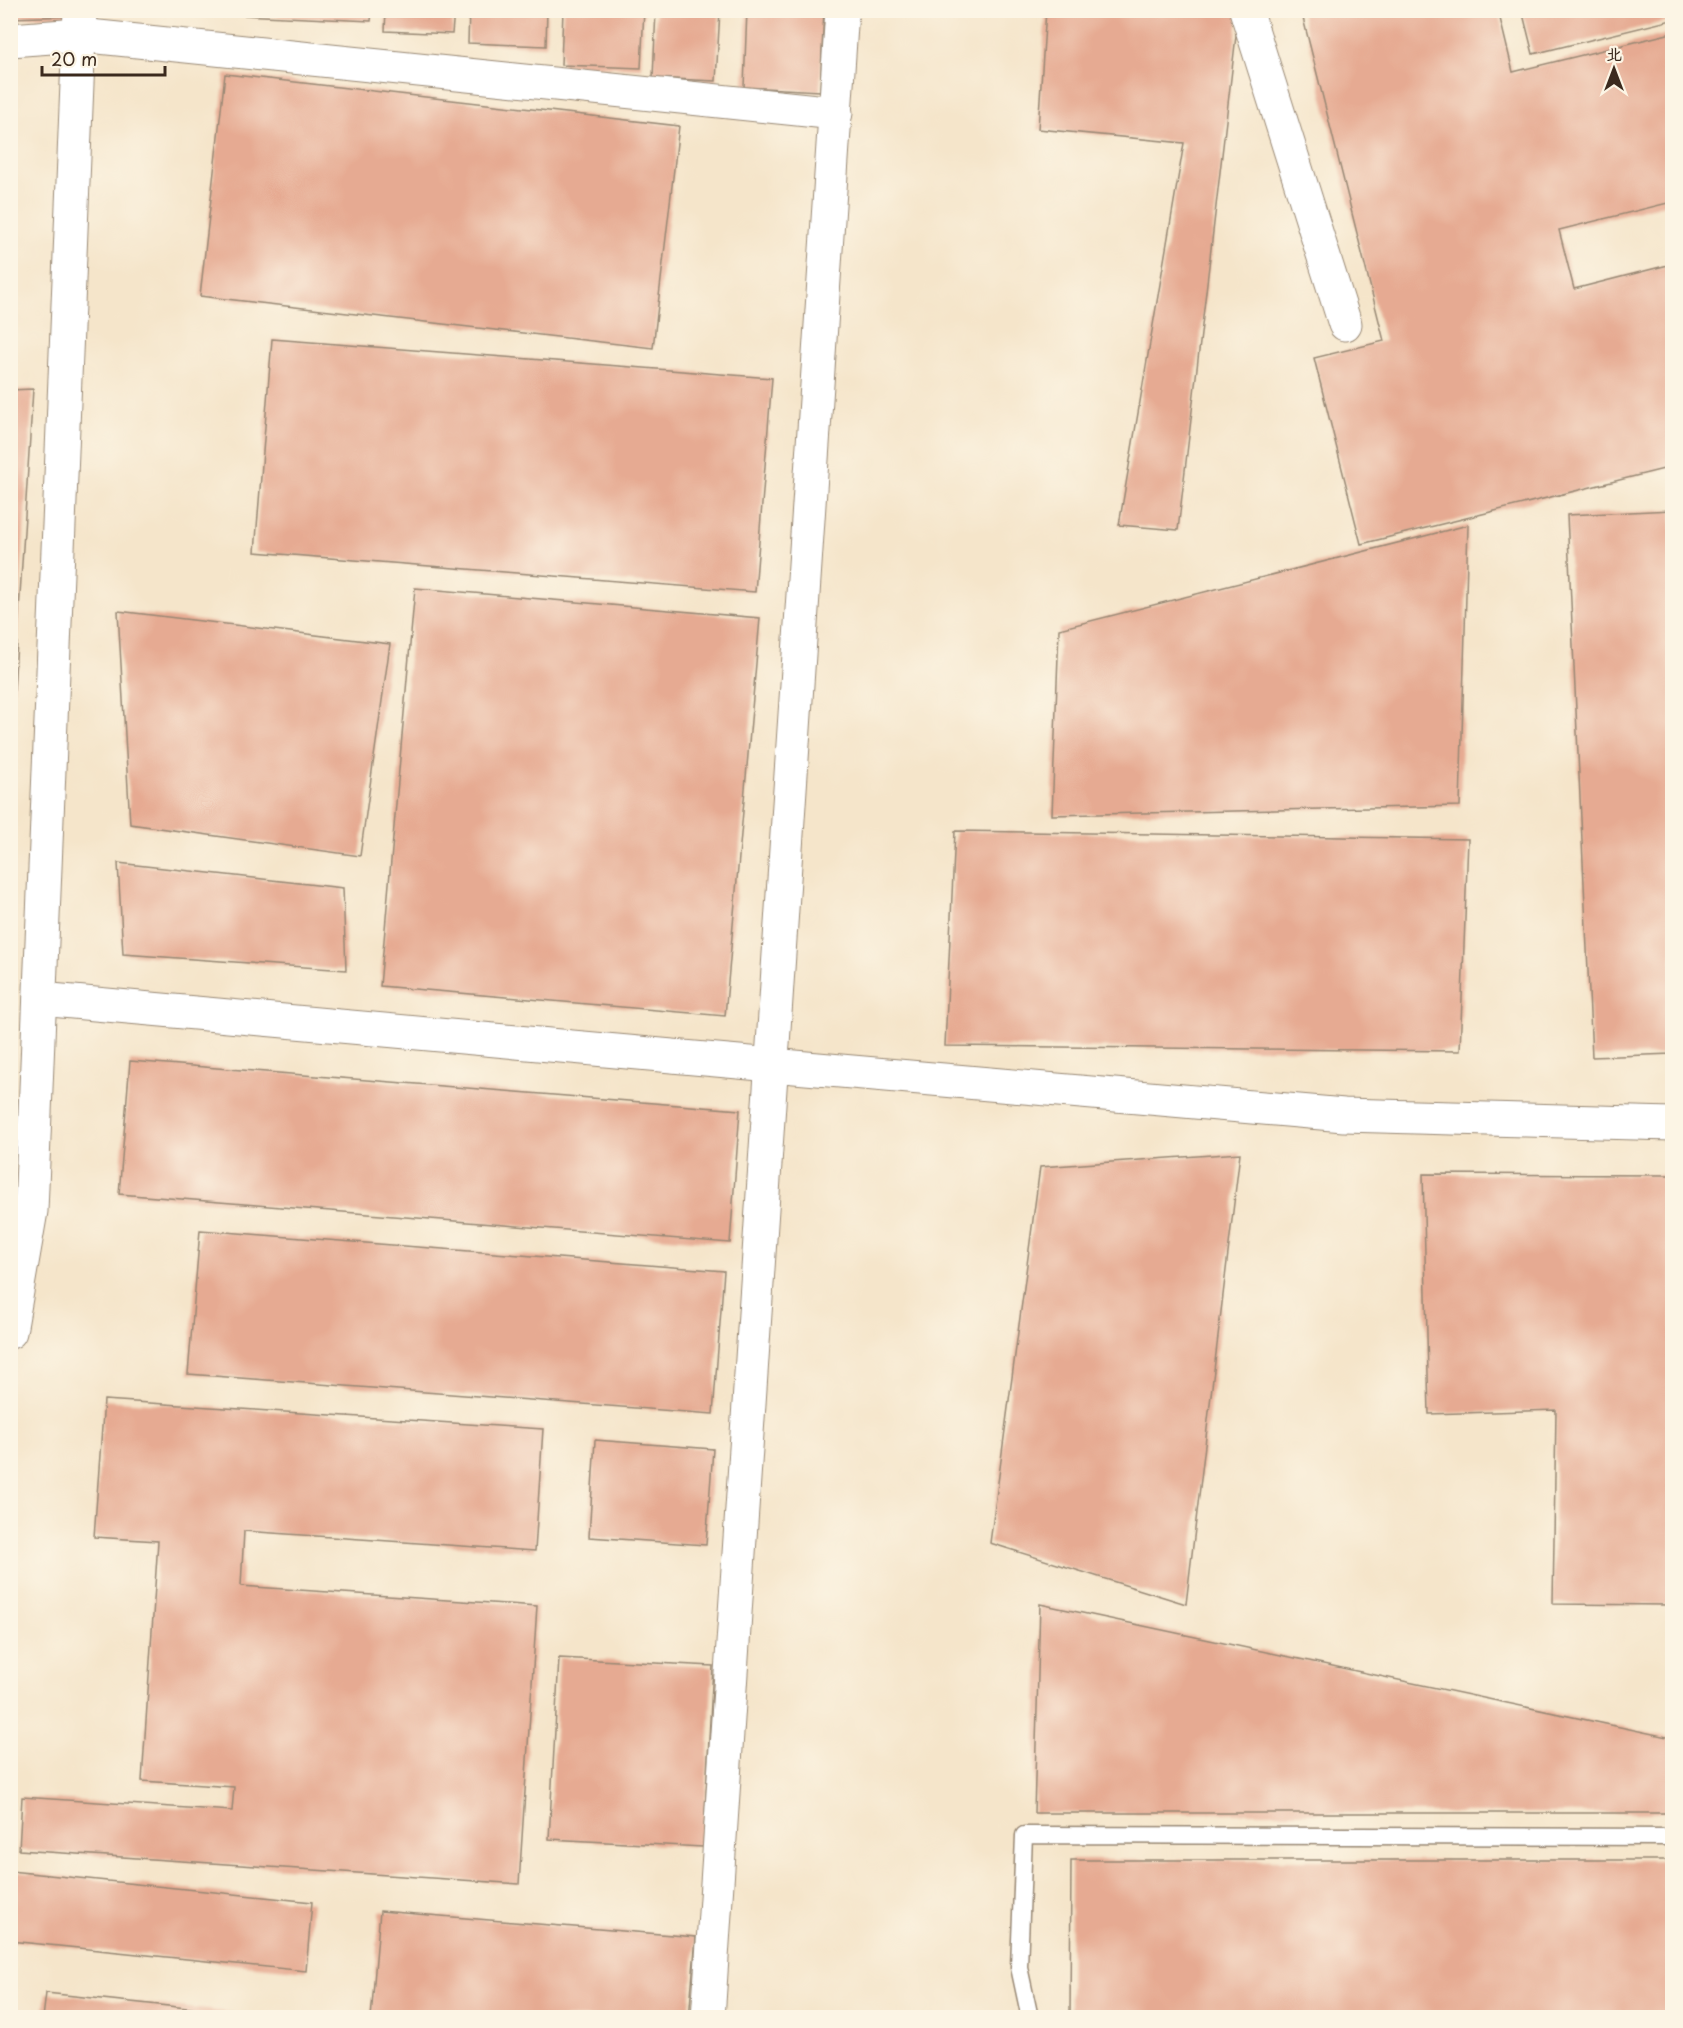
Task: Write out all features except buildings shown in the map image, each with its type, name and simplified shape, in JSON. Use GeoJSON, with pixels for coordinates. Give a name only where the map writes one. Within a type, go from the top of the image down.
{"type":"FeatureCollection","features":[{"type":"Feature","properties":{"kind":"street"},"geometry":{"type":"LineString","coordinates":[[708,2018],[842,10]]}},
{"type":"Feature","properties":{"kind":"street"},"geometry":{"type":"LineString","coordinates":[[1246,10],[1345,324]]}},
{"type":"Feature","properties":{"kind":"street"},"geometry":{"type":"LineString","coordinates":[[10,40],[80,23],[836,113]]}},
{"type":"Feature","properties":{"kind":"street"},"geometry":{"type":"LineString","coordinates":[[10,1332],[31,1211],[80,23]]}},
{"type":"Feature","properties":{"kind":"street"},"geometry":{"type":"LineString","coordinates":[[40,999],[1344,1115],[1672,1124]]}},
{"type":"Feature","properties":{"kind":"lane"},"geometry":{"type":"LineString","coordinates":[[1030,2018],[1019,1967],[1024,1834],[1672,1838]]}}]}
